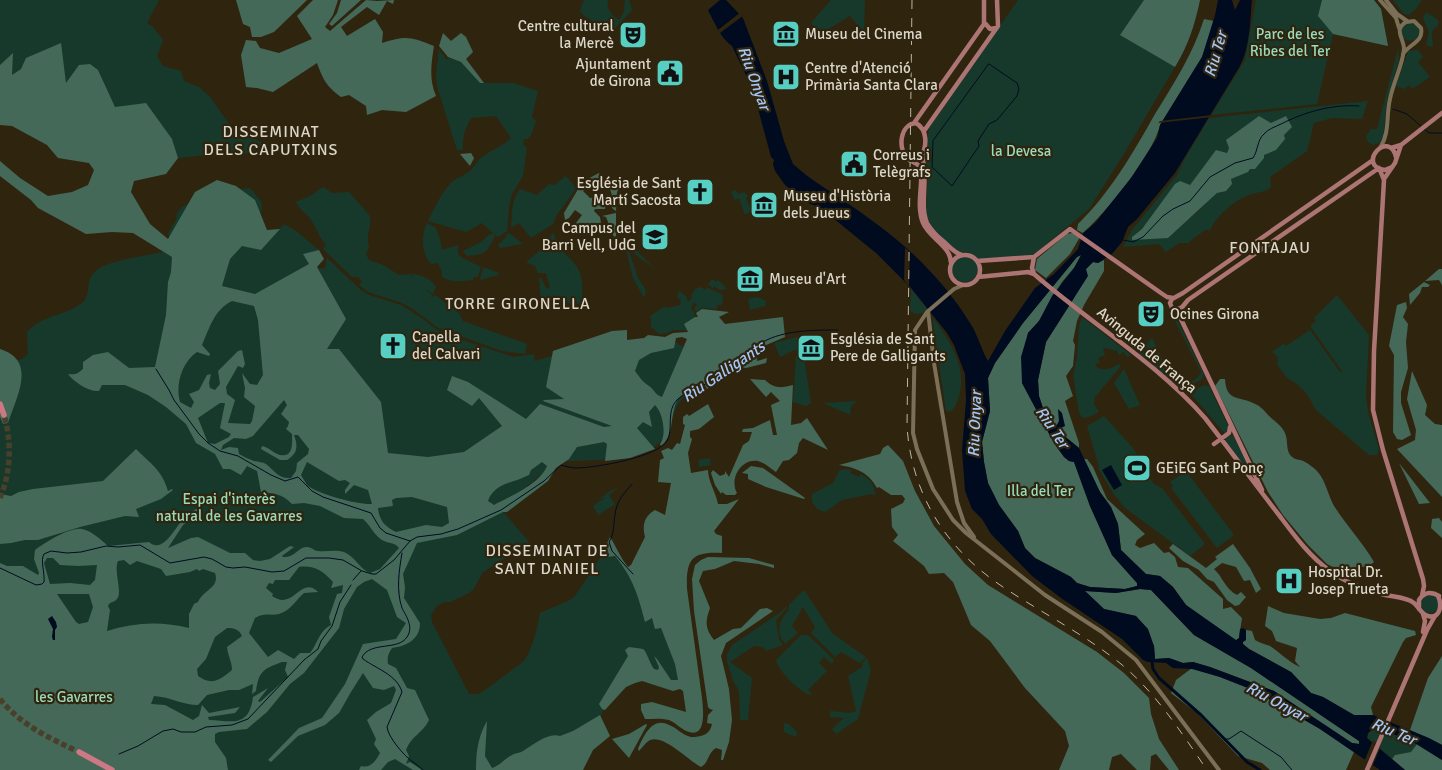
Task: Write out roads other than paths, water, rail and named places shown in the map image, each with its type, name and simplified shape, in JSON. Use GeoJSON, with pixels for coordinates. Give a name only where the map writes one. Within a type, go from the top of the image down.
{"type":"FeatureCollection","features":[{"type":"Feature","properties":{"kind":"highway"},"geometry":{"type":"LineString","coordinates":[[0,404],[4,415]]}},
{"type":"Feature","properties":{"kind":"highway"},"geometry":{"type":"LineString","coordinates":[[79,752],[112,770]]}},
{"type":"Feature","properties":{"kind":"main road"},"geometry":{"type":"LineString","coordinates":[[914,123],[919,124],[924,130],[926,140],[922,156],[925,166],[924,209],[926,222],[956,253],[970,255],[977,261],[980,269],[978,277],[972,283],[963,284],[955,281],[950,273],[949,253],[929,233],[922,221],[920,210],[922,170],[919,165],[909,160],[905,155],[902,140],[907,126],[914,123],[984,22],[984,0]]}},
{"type":"Feature","properties":{"kind":"main road"},"geometry":{"type":"LineString","coordinates":[[924,130],[997,26],[997,0]]}},
{"type":"Feature","properties":{"kind":"main road"},"geometry":{"type":"LineString","coordinates":[[984,22],[990,29],[997,26]]}},
{"type":"Feature","properties":{"kind":"main road"},"geometry":{"type":"LineString","coordinates":[[1379,168],[1182,307],[1176,310],[1171,307],[1170,302],[1174,297],[1184,293],[1373,160],[1374,154],[1380,148],[1401,145],[1442,113]]}},
{"type":"Feature","properties":{"kind":"main road"},"geometry":{"type":"LineString","coordinates":[[1384,180],[1395,163],[1401,145]]}},
{"type":"Feature","properties":{"kind":"main road"},"geometry":{"type":"LineString","coordinates":[[1390,148],[1395,152],[1396,158]]}},
{"type":"Feature","properties":{"kind":"main road"},"geometry":{"type":"LineString","coordinates":[[913,161],[922,156]]}},
{"type":"Feature","properties":{"kind":"main road"},"geometry":{"type":"LineString","coordinates":[[1366,770],[1425,627],[1419,603],[1424,586],[1423,579],[1381,446],[1372,410],[1384,180],[1373,160]]}},
{"type":"Feature","properties":{"kind":"main road"},"geometry":{"type":"LineString","coordinates":[[1379,168],[1385,170],[1392,167]]}},
{"type":"Feature","properties":{"kind":"main road"},"geometry":{"type":"LineString","coordinates":[[977,261],[1034,257],[1070,229],[1164,296],[1180,298],[1182,307]]}},
{"type":"Feature","properties":{"kind":"main road"},"geometry":{"type":"LineString","coordinates":[[951,263],[962,255]]}},
{"type":"Feature","properties":{"kind":"main road"},"geometry":{"type":"LineString","coordinates":[[1034,257],[1032,268],[1036,276]]}},
{"type":"Feature","properties":{"kind":"main road"},"geometry":{"type":"LineString","coordinates":[[978,277],[1028,272],[1036,276]]}},
{"type":"Feature","properties":{"kind":"main road","name":"Avinguda de França"},"geometry":{"type":"LineString","coordinates":[[1036,276],[1190,401],[1305,547],[1330,571],[1342,579],[1366,589],[1413,602],[1420,609]]}},
{"type":"Feature","properties":{"kind":"main road","name":"Avinguda de França"},"geometry":{"type":"LineString","coordinates":[[1182,307],[1180,317],[1229,424],[1267,500]]}},
{"type":"Feature","properties":{"kind":"main road"},"geometry":{"type":"LineString","coordinates":[[1214,431],[1217,436],[1214,444],[1228,435],[1230,431],[1229,424]]}},
{"type":"Feature","properties":{"kind":"main road"},"geometry":{"type":"LineString","coordinates":[[1214,431],[1228,435]]}},
{"type":"Feature","properties":{"kind":"main road"},"geometry":{"type":"LineString","coordinates":[[1422,637],[1442,606],[1441,600],[1423,579]]}},
{"type":"Feature","properties":{"kind":"main road"},"geometry":{"type":"LineString","coordinates":[[1421,597],[1428,593],[1438,596]]}},
{"type":"Feature","properties":{"kind":"main road","name":"Avinguda de França"},"geometry":{"type":"LineString","coordinates":[[1404,599],[1421,597]]}},
{"type":"Feature","properties":{"kind":"main road"},"geometry":{"type":"LineString","coordinates":[[1423,614],[1429,616],[1438,614]]}},
{"type":"Feature","properties":{"kind":"street"},"geometry":{"type":"LineString","coordinates":[[1380,0],[1396,18],[1402,40],[1403,54],[1389,100],[1386,136],[1380,148]]}},
{"type":"Feature","properties":{"kind":"street"},"geometry":{"type":"LineString","coordinates":[[1386,0],[1397,14],[1407,21],[1416,22],[1422,30],[1420,38],[1403,54]]}},
{"type":"Feature","properties":{"kind":"street"},"geometry":{"type":"LineString","coordinates":[[1399,28],[1407,21]]}},
{"type":"Feature","properties":{"kind":"street"},"geometry":{"type":"LineString","coordinates":[[1402,40],[1412,44]]}},
{"type":"Feature","properties":{"kind":"street"},"geometry":{"type":"LineString","coordinates":[[1386,136],[1390,148]]}},
{"type":"Feature","properties":{"kind":"street"},"geometry":{"type":"LineString","coordinates":[[953,290],[955,281]]}},
{"type":"Feature","properties":{"kind":"street"},"geometry":{"type":"LineString","coordinates":[[963,284],[953,290],[929,311],[915,330],[913,434],[935,493],[953,520],[966,533],[1045,595],[1107,636],[1136,660],[1219,770]]}},
{"type":"Feature","properties":{"kind":"street"},"geometry":{"type":"LineString","coordinates":[[929,311],[939,397],[957,502],[964,523],[977,540]]}},
{"type":"Feature","properties":{"kind":"water"},"geometry":{"type":"Polygon","coordinates":[[[720,0],[726,0],[743,18],[767,81],[784,141],[793,164],[881,227],[924,265],[962,311],[973,328],[988,361],[1005,331],[1035,288],[1054,274],[1078,249],[1083,233],[1095,223],[1131,178],[1157,138],[1160,125],[1202,57],[1218,0],[1232,0],[1235,10],[1240,0],[1252,0],[1248,42],[1240,66],[1175,173],[1137,219],[1128,227],[1122,242],[1112,254],[1098,263],[1093,262],[1086,269],[1088,276],[1046,342],[1038,380],[1039,396],[1044,411],[1052,424],[1057,425],[1059,421],[1058,409],[1062,413],[1065,426],[1057,430],[1079,448],[1100,492],[1111,507],[1118,524],[1121,550],[1146,574],[1160,576],[1173,587],[1186,605],[1236,640],[1239,638],[1240,629],[1246,630],[1246,640],[1243,644],[1291,672],[1311,693],[1323,697],[1354,715],[1373,715],[1429,738],[1442,745],[1442,760],[1413,742],[1375,727],[1368,733],[1367,738],[1405,770],[1380,770],[1320,729],[1253,690],[1220,677],[1192,669],[1173,668],[1166,663],[1143,660],[1122,639],[1032,576],[991,534],[982,519],[972,509],[965,491],[962,450],[966,400],[965,374],[954,345],[947,333],[911,288],[876,253],[828,214],[808,203],[785,185],[775,171],[774,160],[771,157],[753,90],[732,46],[721,34],[708,10],[720,0]],[[1081,255],[1077,257],[1023,323],[995,363],[988,378],[990,411],[982,442],[984,462],[988,483],[999,505],[1018,531],[1025,548],[1035,558],[1071,577],[1077,583],[1090,587],[1125,589],[1137,586],[1137,583],[1112,555],[1090,506],[1074,462],[1064,457],[1054,443],[1022,383],[1021,357],[1028,333],[1039,321],[1052,296],[1074,268],[1081,255]],[[1140,589],[1116,593],[1085,591],[1104,609],[1136,616],[1148,629],[1154,646],[1155,659],[1169,658],[1183,663],[1193,662],[1274,691],[1352,743],[1359,744],[1359,741],[1251,668],[1194,635],[1151,590],[1140,589]]]}},
{"type":"Feature","properties":{"kind":"water"},"geometry":{"type":"Polygon","coordinates":[[[1111,465],[1122,485],[1114,490],[1102,470],[1111,465]]]}},
{"type":"Feature","properties":{"kind":"water"},"geometry":{"type":"Polygon","coordinates":[[[52,616],[57,627],[55,630],[55,640],[52,637],[53,629],[48,619],[52,616]]]}},
{"type":"Feature","properties":{"kind":"waterway"},"geometry":{"type":"LineString","coordinates":[[989,64],[1017,83],[1019,89],[1017,96],[997,120],[989,124],[978,141],[979,146],[952,186],[932,167],[933,141],[989,64]]}},
{"type":"Feature","properties":{"kind":"waterway"},"geometry":{"type":"LineString","coordinates":[[1123,240],[1133,242],[1143,237],[1163,216],[1190,201],[1210,177],[1235,163],[1253,158],[1260,139],[1270,129],[1319,110],[1339,106],[1359,106]]}},
{"type":"Feature","properties":{"kind":"waterway"},"geometry":{"type":"LineString","coordinates":[[1393,109],[1407,114],[1421,126]]}},
{"type":"Feature","properties":{"kind":"waterway"},"geometry":{"type":"LineString","coordinates":[[1424,129],[1429,133],[1442,133]]}},
{"type":"Feature","properties":{"kind":"waterway","name":"Riu Galligants"},"geometry":{"type":"LineString","coordinates":[[0,568],[36,585],[44,582],[43,557],[44,554],[51,551],[67,553],[106,546],[140,545],[170,563],[204,557],[226,567],[245,567],[272,572],[284,571],[306,558],[329,558],[343,560],[362,571],[376,574],[394,560],[410,541],[417,537],[441,534],[458,529],[501,510],[544,481],[561,465],[576,468],[611,464],[653,451],[663,445],[668,439],[672,408],[678,399],[730,369],[763,342],[790,333],[838,330]]}},
{"type":"Feature","properties":{"kind":"waterway"},"geometry":{"type":"LineString","coordinates":[[156,369],[174,400],[208,443],[220,451],[238,456],[285,481],[298,477],[312,491],[323,497],[371,513],[380,528],[386,533],[410,541]]}},
{"type":"Feature","properties":{"kind":"waterway"},"geometry":{"type":"LineString","coordinates":[[632,484],[623,494],[617,506],[613,532],[609,542],[612,551],[633,574]]}},
{"type":"Feature","properties":{"kind":"waterway"},"geometry":{"type":"LineString","coordinates":[[402,553],[399,594],[402,608],[409,622],[409,633],[403,641],[372,649],[362,657],[386,673],[399,686],[402,692],[387,727],[388,731],[401,751],[423,770]]}},
{"type":"Feature","properties":{"kind":"waterway"},"geometry":{"type":"LineString","coordinates":[[353,580],[361,571]]}},
{"type":"Feature","properties":{"kind":"waterway"},"geometry":{"type":"LineString","coordinates":[[119,754],[138,746],[163,731],[173,729],[181,732],[195,732],[206,727],[232,725],[248,719],[304,660],[318,649],[321,641],[332,626],[340,602],[351,585]]}},
{"type":"Feature","properties":{"kind":"waterway"},"geometry":{"type":"LineString","coordinates":[[1152,662],[1153,669],[1159,678],[1201,715],[1247,762],[1260,770]]}},
{"type":"Feature","properties":{"kind":"waterway"},"geometry":{"type":"LineString","coordinates":[[1226,739],[1241,731],[1281,757],[1292,770]]}},
{"type":"Feature","properties":{"kind":"tunnel"},"geometry":{"type":"LineString","coordinates":[[0,498],[4,488],[9,457],[7,426],[4,415]]}},
{"type":"Feature","properties":{"kind":"tunnel"},"geometry":{"type":"LineString","coordinates":[[0,699],[26,724],[79,752]]}},
{"type":"Feature","properties":{"kind":"railway"},"geometry":{"type":"LineString","coordinates":[[912,0],[907,427],[910,452],[916,475],[935,518],[965,556],[1003,587],[1107,653],[1134,675],[1157,700],[1207,770]]}},
{"type":"Feature","properties":{"kind":"place","name":"Museu del Cinema"},"geometry":{"type":"Point","coordinates":[786,34]}},
{"type":"Feature","properties":{"kind":"place","name":"Centre cultural la Mercè"},"geometry":{"type":"Point","coordinates":[633,35]}},
{"type":"Feature","properties":{"kind":"place","name":"Ajuntament de Girona"},"geometry":{"type":"Point","coordinates":[670,73]}},
{"type":"Feature","properties":{"kind":"place","name":"Centre d'Atenció Primària Santa Clara"},"geometry":{"type":"Point","coordinates":[786,77]}},
{"type":"Feature","properties":{"kind":"place","name":"Correus i Telègrafs"},"geometry":{"type":"Point","coordinates":[854,164]}},
{"type":"Feature","properties":{"kind":"place","name":"Església de Sant Martí Sacosta"},"geometry":{"type":"Point","coordinates":[700,192]}},
{"type":"Feature","properties":{"kind":"place","name":"Museu d'Història dels Jueus"},"geometry":{"type":"Point","coordinates":[764,205]}},
{"type":"Feature","properties":{"kind":"place","name":"Campus del Barri Vell, UdG"},"geometry":{"type":"Point","coordinates":[655,237]}},
{"type":"Feature","properties":{"kind":"place","name":"Museu d'Art"},"geometry":{"type":"Point","coordinates":[750,279]}},
{"type":"Feature","properties":{"kind":"place","name":"Ocines Girona"},"geometry":{"type":"Point","coordinates":[1151,314]}},
{"type":"Feature","properties":{"kind":"place","name":"Capella del Calvari"},"geometry":{"type":"Point","coordinates":[393,346]}},
{"type":"Feature","properties":{"kind":"place","name":"Església de Sant Pere de Galligants"},"geometry":{"type":"Point","coordinates":[811,348]}},
{"type":"Feature","properties":{"kind":"place","name":"GEiEG Sant Ponç"},"geometry":{"type":"Point","coordinates":[1137,468]}},
{"type":"Feature","properties":{"kind":"place","name":"Hospital Dr. Josep Trueta"},"geometry":{"type":"Point","coordinates":[1289,581]}},
{"type":"Feature","properties":{"kind":"district","name":"DISSEMINAT DELS CAPUTXINS"},"geometry":{"type":"Point","coordinates":[271,140]}},
{"type":"Feature","properties":{"kind":"district","name":"FONTAJAU"},"geometry":{"type":"Point","coordinates":[1270,247]}},
{"type":"Feature","properties":{"kind":"district","name":"TORRE GIRONELLA"},"geometry":{"type":"Point","coordinates":[518,303]}},
{"type":"Feature","properties":{"kind":"district","name":"DISSEMINAT DE SANT DANIEL"},"geometry":{"type":"Point","coordinates":[547,559]}},
{"type":"Feature","properties":{"kind":"park label","name":"Parc de les Ribes del Ter"},"geometry":{"type":"Point","coordinates":[1290,42]}},
{"type":"Feature","properties":{"kind":"park label","name":"la Devesa"},"geometry":{"type":"Point","coordinates":[1021,151]}},
{"type":"Feature","properties":{"kind":"park label","name":"Illa del Ter"},"geometry":{"type":"Point","coordinates":[1040,491]}},
{"type":"Feature","properties":{"kind":"park label","name":"Espai d'interès natural de les Gavarres"},"geometry":{"type":"Point","coordinates":[229,508]}},
{"type":"Feature","properties":{"kind":"park label","name":"les Gavarres"},"geometry":{"type":"Point","coordinates":[74,697]}},
{"type":"Feature","properties":{"kind":"water label","name":"Riu Ter"},"geometry":{"type":"Point","coordinates":[1215,54]}},
{"type":"Feature","properties":{"kind":"water label","name":"Riu Onyar"},"geometry":{"type":"Point","coordinates":[755,78]}},
{"type":"Feature","properties":{"kind":"water label","name":"Riu Onyar"},"geometry":{"type":"Point","coordinates":[974,424]}},
{"type":"Feature","properties":{"kind":"water label","name":"Riu Ter"},"geometry":{"type":"Point","coordinates":[1053,427]}},
{"type":"Feature","properties":{"kind":"water label","name":"Riu Onyar"},"geometry":{"type":"Point","coordinates":[1277,701]}},
{"type":"Feature","properties":{"kind":"water label","name":"Riu Ter"},"geometry":{"type":"Point","coordinates":[1394,731]}}]}
